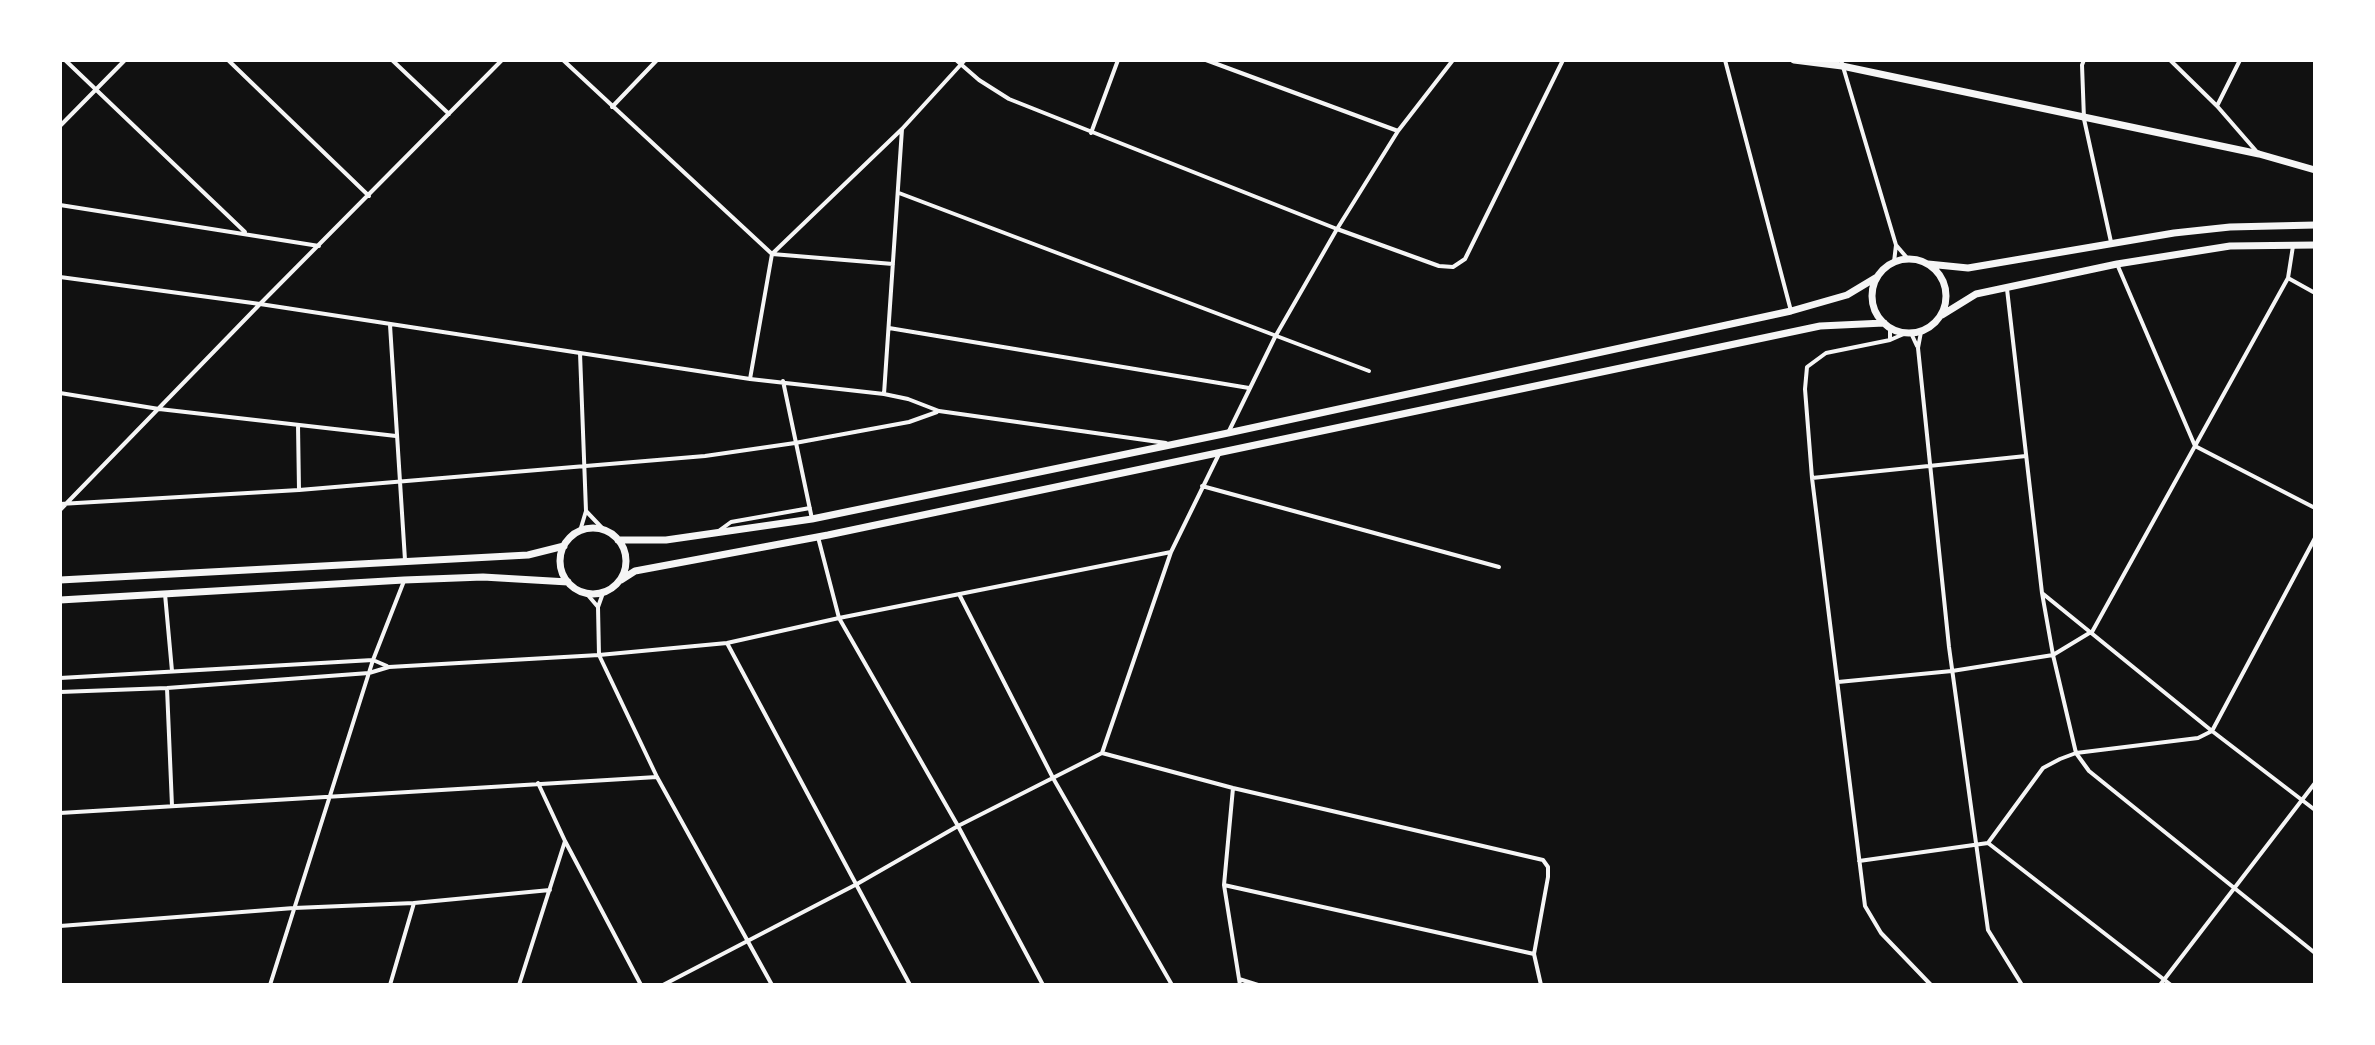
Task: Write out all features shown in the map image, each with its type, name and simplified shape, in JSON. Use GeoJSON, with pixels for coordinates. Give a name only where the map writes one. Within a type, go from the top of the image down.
{"type":"FeatureCollection","features":[{"type":"Feature","properties":{"kind":"main road"},"geometry":{"type":"LineString","coordinates":[[1794,60],[1841,63]]}},
{"type":"Feature","properties":{"kind":"main road"},"geometry":{"type":"LineString","coordinates":[[1830,60],[2084,119],[2259,154],[2315,170]]}},
{"type":"Feature","properties":{"kind":"main road"},"geometry":{"type":"LineString","coordinates":[[618,540],[666,540],[812,519],[1791,311],[1847,295],[1877,277],[1894,262],[1908,259],[1968,268],[2111,242],[2230,227],[2313,224]]}},
{"type":"Feature","properties":{"kind":"main road"},"geometry":{"type":"LineString","coordinates":[[60,600],[483,577],[568,582],[587,594],[603,593],[635,571],[818,537],[1820,326],[1887,326],[1908,333],[1921,332],[1976,294],[2007,286],[2230,246],[2315,245]]}},
{"type":"Feature","properties":{"kind":"main road"},"geometry":{"type":"LineString","coordinates":[[1928,264],[1944,280],[1947,292],[1942,315]]}},
{"type":"Feature","properties":{"kind":"main road"},"geometry":{"type":"LineString","coordinates":[[1877,277],[1872,298],[1874,310],[1887,326]]}},
{"type":"Feature","properties":{"kind":"main road"},"geometry":{"type":"LineString","coordinates":[[60,580],[528,555],[564,546],[580,531],[588,529],[604,530],[618,540],[626,559],[621,580]]}},
{"type":"Feature","properties":{"kind":"main road"},"geometry":{"type":"LineString","coordinates":[[564,546],[560,565],[568,582]]}},
{"type":"Feature","properties":{"kind":"street"},"geometry":{"type":"LineString","coordinates":[[65,60],[246,233]]}},
{"type":"Feature","properties":{"kind":"street"},"geometry":{"type":"LineString","coordinates":[[60,126],[125,60]]}},
{"type":"Feature","properties":{"kind":"street"},"geometry":{"type":"LineString","coordinates":[[228,60],[369,196]]}},
{"type":"Feature","properties":{"kind":"street"},"geometry":{"type":"LineString","coordinates":[[392,60],[449,114]]}},
{"type":"Feature","properties":{"kind":"street"},"geometry":{"type":"LineString","coordinates":[[60,510],[502,60]]}},
{"type":"Feature","properties":{"kind":"street"},"geometry":{"type":"LineString","coordinates":[[563,60],[772,254],[894,264]]}},
{"type":"Feature","properties":{"kind":"street"},"geometry":{"type":"LineString","coordinates":[[612,107],[657,60]]}},
{"type":"Feature","properties":{"kind":"street"},"geometry":{"type":"LineString","coordinates":[[956,60],[1009,99],[1337,229],[1439,266],[1453,267],[1465,259],[1563,60]]}},
{"type":"Feature","properties":{"kind":"street"},"geometry":{"type":"LineString","coordinates":[[750,379],[772,254],[902,129],[965,60]]}},
{"type":"Feature","properties":{"kind":"street"},"geometry":{"type":"LineString","coordinates":[[1091,133],[1118,60]]}},
{"type":"Feature","properties":{"kind":"street"},"geometry":{"type":"LineString","coordinates":[[1206,60],[1398,131]]}},
{"type":"Feature","properties":{"kind":"street"},"geometry":{"type":"LineString","coordinates":[[1228,433],[1275,337],[1337,229],[1398,131],[1453,60]]}},
{"type":"Feature","properties":{"kind":"street"},"geometry":{"type":"LineString","coordinates":[[1725,60],[1791,311]]}},
{"type":"Feature","properties":{"kind":"street"},"geometry":{"type":"LineString","coordinates":[[2084,60],[2084,119],[2111,242]]}},
{"type":"Feature","properties":{"kind":"street"},"geometry":{"type":"LineString","coordinates":[[2170,60],[2217,106],[2259,154]]}},
{"type":"Feature","properties":{"kind":"street"},"geometry":{"type":"LineString","coordinates":[[2217,106],[2240,60]]}},
{"type":"Feature","properties":{"kind":"street"},"geometry":{"type":"LineString","coordinates":[[1841,63],[1896,245],[1894,262]]}},
{"type":"Feature","properties":{"kind":"street"},"geometry":{"type":"LineString","coordinates":[[884,394],[902,129]]}},
{"type":"Feature","properties":{"kind":"street"},"geometry":{"type":"LineString","coordinates":[[899,193],[1369,371]]}},
{"type":"Feature","properties":{"kind":"street"},"geometry":{"type":"LineString","coordinates":[[60,205],[319,246]]}},
{"type":"Feature","properties":{"kind":"street"},"geometry":{"type":"LineString","coordinates":[[1838,682],[1952,671],[2053,655],[2092,632],[2288,278],[2294,244]]}},
{"type":"Feature","properties":{"kind":"street"},"geometry":{"type":"LineString","coordinates":[[1896,245],[1908,259]]}},
{"type":"Feature","properties":{"kind":"street"},"geometry":{"type":"LineString","coordinates":[[2117,264],[2195,446],[2315,508]]}},
{"type":"Feature","properties":{"kind":"street"},"geometry":{"type":"LineString","coordinates":[[60,277],[260,304],[750,379],[884,394],[939,411],[1169,444]]}},
{"type":"Feature","properties":{"kind":"street"},"geometry":{"type":"LineString","coordinates":[[2288,278],[2315,293]]}},
{"type":"Feature","properties":{"kind":"street"},"geometry":{"type":"LineString","coordinates":[[2007,286],[2042,593],[2076,753],[2089,771],[2315,953]]}},
{"type":"Feature","properties":{"kind":"street"},"geometry":{"type":"LineString","coordinates":[[390,325],[405,560]]}},
{"type":"Feature","properties":{"kind":"street"},"geometry":{"type":"LineString","coordinates":[[1887,326],[1890,340]]}},
{"type":"Feature","properties":{"kind":"street"},"geometry":{"type":"LineString","coordinates":[[889,328],[1249,388]]}},
{"type":"Feature","properties":{"kind":"street"},"geometry":{"type":"LineString","coordinates":[[1921,332],[1918,348],[1929,466],[1952,671],[1988,930],[2022,985]]}},
{"type":"Feature","properties":{"kind":"street"},"geometry":{"type":"LineString","coordinates":[[1918,348],[1908,333],[1890,340],[1826,353],[1807,367],[1805,389],[1812,478],[1865,906],[1881,933],[1931,985]]}},
{"type":"Feature","properties":{"kind":"street"},"geometry":{"type":"LineString","coordinates":[[580,353],[586,511],[580,531]]}},
{"type":"Feature","properties":{"kind":"street"},"geometry":{"type":"LineString","coordinates":[[783,381],[812,519]]}},
{"type":"Feature","properties":{"kind":"street"},"geometry":{"type":"LineString","coordinates":[[60,393],[159,409],[396,436]]}},
{"type":"Feature","properties":{"kind":"street"},"geometry":{"type":"LineString","coordinates":[[60,504],[299,490],[705,456],[909,422],[939,411]]}},
{"type":"Feature","properties":{"kind":"street"},"geometry":{"type":"LineString","coordinates":[[298,425],[299,490]]}},
{"type":"Feature","properties":{"kind":"street"},"geometry":{"type":"LineString","coordinates":[[1102,753],[1171,552],[1219,453]]}},
{"type":"Feature","properties":{"kind":"street"},"geometry":{"type":"LineString","coordinates":[[1812,478],[2026,456]]}},
{"type":"Feature","properties":{"kind":"street"},"geometry":{"type":"LineString","coordinates":[[1202,486],[1499,567]]}},
{"type":"Feature","properties":{"kind":"street"},"geometry":{"type":"LineString","coordinates":[[716,533],[731,522],[810,508]]}},
{"type":"Feature","properties":{"kind":"street"},"geometry":{"type":"LineString","coordinates":[[586,511],[604,530]]}},
{"type":"Feature","properties":{"kind":"street"},"geometry":{"type":"LineString","coordinates":[[818,537],[839,618],[958,826],[1043,985]]}},
{"type":"Feature","properties":{"kind":"street"},"geometry":{"type":"LineString","coordinates":[[1988,843],[2043,768],[2076,753],[2198,738],[2212,731],[2315,538]]}},
{"type":"Feature","properties":{"kind":"street"},"geometry":{"type":"LineString","coordinates":[[60,692],[167,688],[369,673],[389,667],[599,655],[727,643],[1171,552]]}},
{"type":"Feature","properties":{"kind":"street"},"geometry":{"type":"LineString","coordinates":[[270,985],[373,660],[404,580]]}},
{"type":"Feature","properties":{"kind":"street"},"geometry":{"type":"LineString","coordinates":[[603,593],[598,607],[599,655],[657,777],[772,985]]}},
{"type":"Feature","properties":{"kind":"street"},"geometry":{"type":"LineString","coordinates":[[2042,593],[2315,810]]}},
{"type":"Feature","properties":{"kind":"street"},"geometry":{"type":"LineString","coordinates":[[165,594],[172,671]]}},
{"type":"Feature","properties":{"kind":"street"},"geometry":{"type":"LineString","coordinates":[[587,594],[598,607]]}},
{"type":"Feature","properties":{"kind":"street"},"geometry":{"type":"LineString","coordinates":[[959,594],[1053,778],[1172,985]]}},
{"type":"Feature","properties":{"kind":"street"},"geometry":{"type":"LineString","coordinates":[[727,643],[910,985]]}},
{"type":"Feature","properties":{"kind":"street"},"geometry":{"type":"LineString","coordinates":[[60,678],[373,660],[389,667]]}},
{"type":"Feature","properties":{"kind":"street"},"geometry":{"type":"LineString","coordinates":[[167,688],[172,806]]}},
{"type":"Feature","properties":{"kind":"street"},"geometry":{"type":"LineString","coordinates":[[663,985],[857,884],[958,826],[1102,753],[1233,788],[1543,860],[1548,867],[1534,954],[1541,985]]}},
{"type":"Feature","properties":{"kind":"street"},"geometry":{"type":"LineString","coordinates":[[60,813],[657,777]]}},
{"type":"Feature","properties":{"kind":"street"},"geometry":{"type":"LineString","coordinates":[[538,783],[641,985]]}},
{"type":"Feature","properties":{"kind":"street"},"geometry":{"type":"LineString","coordinates":[[2162,982],[2315,783]]}},
{"type":"Feature","properties":{"kind":"street"},"geometry":{"type":"LineString","coordinates":[[1233,788],[1224,885],[1239,982],[1258,985]]}},
{"type":"Feature","properties":{"kind":"street"},"geometry":{"type":"LineString","coordinates":[[519,985],[565,841]]}},
{"type":"Feature","properties":{"kind":"street"},"geometry":{"type":"LineString","coordinates":[[1859,861],[1988,843],[2162,982],[2171,985]]}},
{"type":"Feature","properties":{"kind":"street"},"geometry":{"type":"LineString","coordinates":[[1224,885],[1534,954]]}},
{"type":"Feature","properties":{"kind":"street"},"geometry":{"type":"LineString","coordinates":[[60,926],[294,908],[414,903],[550,890]]}},
{"type":"Feature","properties":{"kind":"street"},"geometry":{"type":"LineString","coordinates":[[390,985],[414,903]]}}]}
